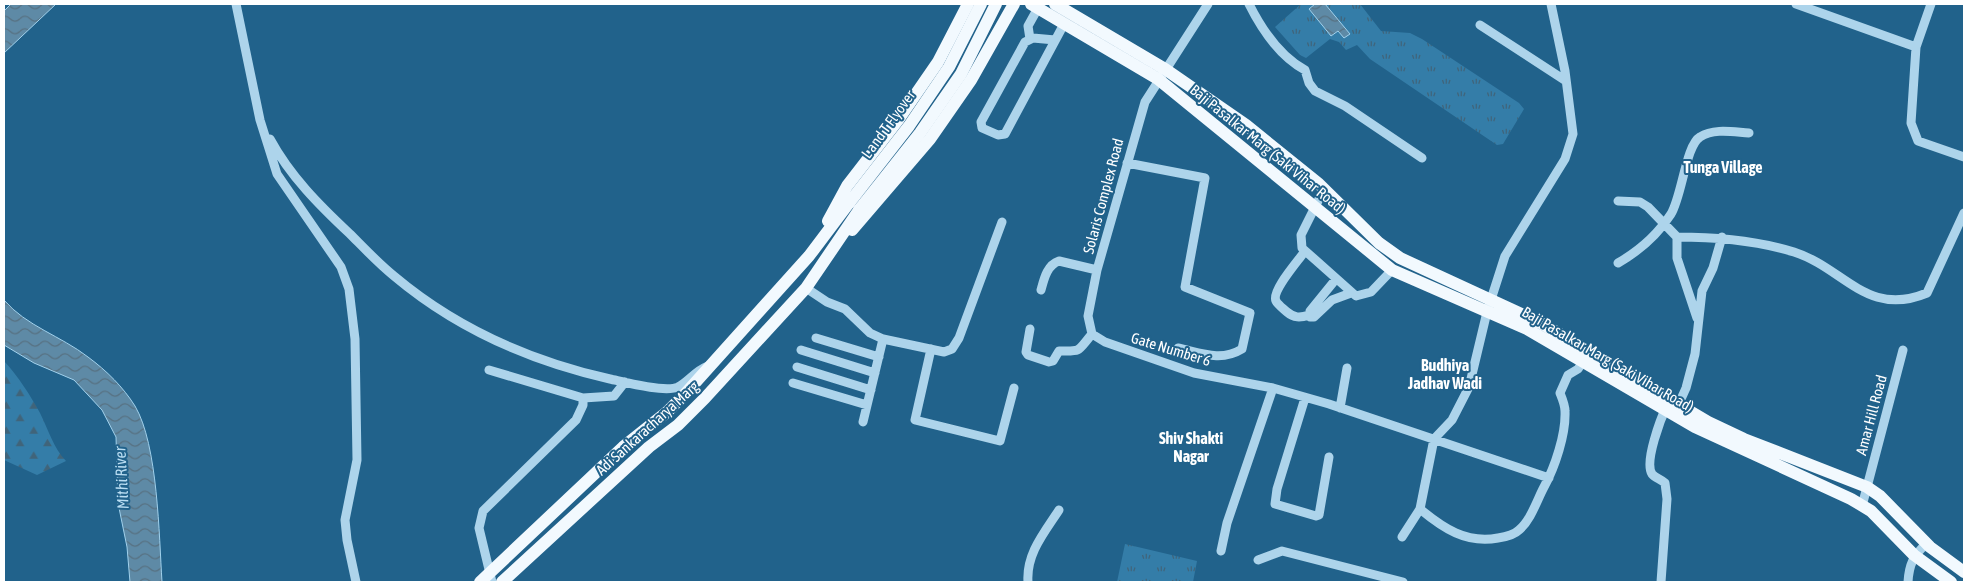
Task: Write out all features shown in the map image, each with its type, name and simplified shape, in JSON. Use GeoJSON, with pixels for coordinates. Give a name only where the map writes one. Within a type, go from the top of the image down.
{"type":"FeatureCollection","features":[{"type":"Feature","properties":{"kind":"main road"},"geometry":{"type":"LineString","coordinates":[[809,256],[847,186],[898,120],[949,42],[968,4]]}},
{"type":"Feature","properties":{"kind":"main road","name":"L and T Flyover"},"geometry":{"type":"LineString","coordinates":[[838,239],[854,207],[949,66],[980,4]]}},
{"type":"Feature","properties":{"kind":"main road","name":"L and T Flyover"},"geometry":{"type":"LineString","coordinates":[[809,256],[920,134],[961,74],[996,4]]}},
{"type":"Feature","properties":{"kind":"main road"},"geometry":{"type":"LineString","coordinates":[[838,239],[857,226],[930,139],[971,80],[1014,4]]}},
{"type":"Feature","properties":{"kind":"main road","name":"Baji Pasalkar Marg (Saki Vihar Road)"},"geometry":{"type":"LineString","coordinates":[[1054,4],[1161,74],[1246,124],[1324,189],[1379,242],[1400,258],[1493,299],[1541,323],[1586,357]]}},
{"type":"Feature","properties":{"kind":"main road","name":"Baji Pasalkar Marg (Saki Vihar Road)"},"geometry":{"type":"LineString","coordinates":[[1035,6],[1064,24],[1161,74],[1316,209],[1392,270],[1586,357],[1672,408],[1718,438],[1851,498],[1879,519],[1914,555],[1951,582]]}},
{"type":"Feature","properties":{"kind":"main road"},"geometry":{"type":"LineString","coordinates":[[949,42],[982,60]]}},
{"type":"Feature","properties":{"kind":"main road","name":"Adi Sankaracharya Marg"},"geometry":{"type":"LineString","coordinates":[[502,582],[650,447],[678,425],[705,398],[806,288],[838,239]]}},
{"type":"Feature","properties":{"kind":"main road","name":"Adi Sankaracharya Marg"},"geometry":{"type":"LineString","coordinates":[[487,579],[623,446],[667,412],[685,394],[809,256]]}},
{"type":"Feature","properties":{"kind":"main road","name":"Baji Pasalkar Marg (Saki Vihar Road)"},"geometry":{"type":"LineString","coordinates":[[1672,408],[1744,440],[1867,487],[1890,507],[1926,544],[1964,572]]}},
{"type":"Feature","properties":{"kind":"main road"},"geometry":{"type":"LineString","coordinates":[[1879,519],[1890,507]]}},
{"type":"Feature","properties":{"kind":"street"},"geometry":{"type":"LineString","coordinates":[[236,4],[260,120],[277,174],[341,267],[349,289],[355,339],[357,460],[345,520],[347,540],[356,582]]}},
{"type":"Feature","properties":{"kind":"street","name":"Solaris Complex Road"},"geometry":{"type":"LineString","coordinates":[[1092,334],[1088,316],[1097,270],[1145,102],[1161,74],[1208,4]]}},
{"type":"Feature","properties":{"kind":"street"},"geometry":{"type":"LineString","coordinates":[[1249,4],[1267,36],[1293,63],[1305,70],[1309,83],[1315,91],[1345,106],[1422,158]]}},
{"type":"Feature","properties":{"kind":"street"},"geometry":{"type":"LineString","coordinates":[[1402,537],[1420,509],[1434,439],[1456,414],[1469,387],[1488,312],[1510,247],[1564,159],[1573,134],[1566,80],[1551,4]]}},
{"type":"Feature","properties":{"kind":"street"},"geometry":{"type":"LineString","coordinates":[[1796,4],[1916,47]]}},
{"type":"Feature","properties":{"kind":"street"},"geometry":{"type":"LineString","coordinates":[[1930,4],[1916,47],[1911,122],[1918,142],[1964,157]]}},
{"type":"Feature","properties":{"kind":"street"},"geometry":{"type":"LineString","coordinates":[[1030,39],[1028,26],[1035,6]]}},
{"type":"Feature","properties":{"kind":"street"},"geometry":{"type":"LineString","coordinates":[[1055,40],[1040,37],[1030,39],[1022,46],[981,122],[982,128],[998,135],[1005,134],[1064,24]]}},
{"type":"Feature","properties":{"kind":"street"},"geometry":{"type":"LineString","coordinates":[[1480,25],[1566,80]]}},
{"type":"Feature","properties":{"kind":"street"},"geometry":{"type":"LineString","coordinates":[[260,120],[288,170],[387,270],[427,301],[469,329],[516,352],[584,373],[625,382],[668,388],[677,387],[696,371],[711,364]]}},
{"type":"Feature","properties":{"kind":"street"},"geometry":{"type":"LineString","coordinates":[[1618,262],[1642,248],[1671,214],[1679,196],[1690,148],[1698,138],[1720,131],[1749,133]]}},
{"type":"Feature","properties":{"kind":"street"},"geometry":{"type":"LineString","coordinates":[[1127,163],[1205,178],[1185,288],[1250,313],[1242,349],[1233,354],[1219,357],[1178,348]]}},
{"type":"Feature","properties":{"kind":"street"},"geometry":{"type":"LineString","coordinates":[[1324,189],[1316,209],[1301,235],[1301,244],[1305,251],[1356,296],[1371,292],[1392,270]]}},
{"type":"Feature","properties":{"kind":"street"},"geometry":{"type":"LineString","coordinates":[[1618,200],[1640,202],[1648,207],[1677,237],[1677,258],[1699,323]]}},
{"type":"Feature","properties":{"kind":"street"},"geometry":{"type":"LineString","coordinates":[[1677,237],[1722,237],[1764,243],[1807,257],[1856,289],[1884,299],[1902,300],[1928,293],[1964,213]]}},
{"type":"Feature","properties":{"kind":"street"},"geometry":{"type":"LineString","coordinates":[[806,288],[827,302],[845,309],[870,333],[883,340],[944,352],[952,349],[959,338],[1002,222]]}},
{"type":"Feature","properties":{"kind":"street"},"geometry":{"type":"LineString","coordinates":[[1661,582],[1667,498],[1665,483],[1654,476],[1650,470],[1652,450],[1691,372],[1702,291],[1713,268],[1722,237]]}},
{"type":"Feature","properties":{"kind":"street"},"geometry":{"type":"LineString","coordinates":[[1305,251],[1279,287],[1276,298],[1276,301],[1289,314],[1301,318],[1309,315],[1314,317],[1332,300],[1351,293]]}},
{"type":"Feature","properties":{"kind":"street"},"geometry":{"type":"LineString","coordinates":[[1041,290],[1046,273],[1055,262],[1059,261],[1097,270]]}},
{"type":"Feature","properties":{"kind":"street"},"geometry":{"type":"LineString","coordinates":[[1309,315],[1310,311],[1336,279]]}},
{"type":"Feature","properties":{"kind":"street"},"geometry":{"type":"LineString","coordinates":[[1030,329],[1026,352],[1028,355],[1049,362],[1053,361],[1059,351],[1072,353],[1078,351],[1092,334]]}},
{"type":"Feature","properties":{"kind":"street","name":"Gate Number 6"},"geometry":{"type":"LineString","coordinates":[[1092,334],[1105,342],[1194,374],[1273,388],[1340,408],[1549,478]]}},
{"type":"Feature","properties":{"kind":"street"},"geometry":{"type":"LineString","coordinates":[[816,338],[879,357]]}},
{"type":"Feature","properties":{"kind":"street"},"geometry":{"type":"LineString","coordinates":[[863,422],[883,340]]}},
{"type":"Feature","properties":{"kind":"street"},"geometry":{"type":"LineString","coordinates":[[930,349],[915,420],[1000,441],[1014,388]]}},
{"type":"Feature","properties":{"kind":"street"},"geometry":{"type":"LineString","coordinates":[[801,350],[875,373]]}},
{"type":"Feature","properties":{"kind":"street","name":"Amar Hill Road"},"geometry":{"type":"LineString","coordinates":[[1862,506],[1903,350]]}},
{"type":"Feature","properties":{"kind":"street"},"geometry":{"type":"LineString","coordinates":[[1420,509],[1439,525],[1456,534],[1489,540],[1507,536],[1518,531],[1524,524],[1549,478],[1559,449],[1565,410],[1560,393],[1568,375],[1586,357]]}},
{"type":"Feature","properties":{"kind":"street"},"geometry":{"type":"LineString","coordinates":[[797,367],[871,390]]}},
{"type":"Feature","properties":{"kind":"street"},"geometry":{"type":"LineString","coordinates":[[1340,408],[1347,368]]}},
{"type":"Feature","properties":{"kind":"street"},"geometry":{"type":"LineString","coordinates":[[489,370],[583,398],[614,396],[625,382]]}},
{"type":"Feature","properties":{"kind":"street"},"geometry":{"type":"LineString","coordinates":[[793,383],[867,405]]}},
{"type":"Feature","properties":{"kind":"street"},"geometry":{"type":"LineString","coordinates":[[1221,551],[1227,523],[1273,388]]}},
{"type":"Feature","properties":{"kind":"street"},"geometry":{"type":"LineString","coordinates":[[487,579],[479,528],[483,511],[576,420],[583,406],[583,398]]}},
{"type":"Feature","properties":{"kind":"street"},"geometry":{"type":"LineString","coordinates":[[1305,398],[1276,489],[1275,504],[1316,516],[1319,515],[1329,457]]}},
{"type":"Feature","properties":{"kind":"street"},"geometry":{"type":"LineString","coordinates":[[1028,582],[1027,570],[1032,553],[1059,510]]}},
{"type":"Feature","properties":{"kind":"street"},"geometry":{"type":"LineString","coordinates":[[1908,582],[1910,566],[1914,555],[1926,544]]}},
{"type":"Feature","properties":{"kind":"street"},"geometry":{"type":"LineString","coordinates":[[1258,560],[1282,551],[1404,582]]}},
{"type":"Feature","properties":{"kind":"green space"},"geometry":{"type":"Polygon","coordinates":[[[1301,4],[1360,4],[1381,31],[1410,33],[1422,39],[1519,103],[1524,109],[1503,144],[1497,145],[1370,59],[1357,45],[1346,50],[1339,42],[1330,39],[1306,58],[1300,55],[1275,27],[1301,4]]]}},
{"type":"Feature","properties":{"kind":"green space"},"geometry":{"type":"Polygon","coordinates":[[[4,361],[32,399],[54,444],[66,461],[37,475],[4,460],[4,361]]]}},
{"type":"Feature","properties":{"kind":"green space"},"geometry":{"type":"Polygon","coordinates":[[[1125,544],[1197,561],[1193,582],[1117,582],[1125,544]]]}},
{"type":"Feature","properties":{"kind":"water"},"geometry":{"type":"Polygon","coordinates":[[[11,4],[56,4],[4,53],[4,11],[11,4]]]}},
{"type":"Feature","properties":{"kind":"water"},"geometry":{"type":"Polygon","coordinates":[[[1315,4],[1325,4],[1350,34],[1344,38],[1338,31],[1331,36],[1309,9],[1315,4]]]}},
{"type":"Feature","properties":{"kind":"water","name":"Mithi River"},"geometry":{"type":"Polygon","coordinates":[[[4,300],[33,324],[95,362],[120,386],[135,406],[143,423],[153,467],[162,582],[130,582],[127,547],[118,503],[116,437],[102,410],[74,380],[34,363],[4,345],[4,300]]]}},
{"type":"Feature","properties":{"kind":"district","name":"Tunga Village"},"geometry":{"type":"Point","coordinates":[1723,167]}},
{"type":"Feature","properties":{"kind":"district","name":"Budhiya Jadhav Wadi"},"geometry":{"type":"Point","coordinates":[1445,374]}},
{"type":"Feature","properties":{"kind":"district","name":"Shiv Shakti Nagar"},"geometry":{"type":"Point","coordinates":[1191,447]}}]}
